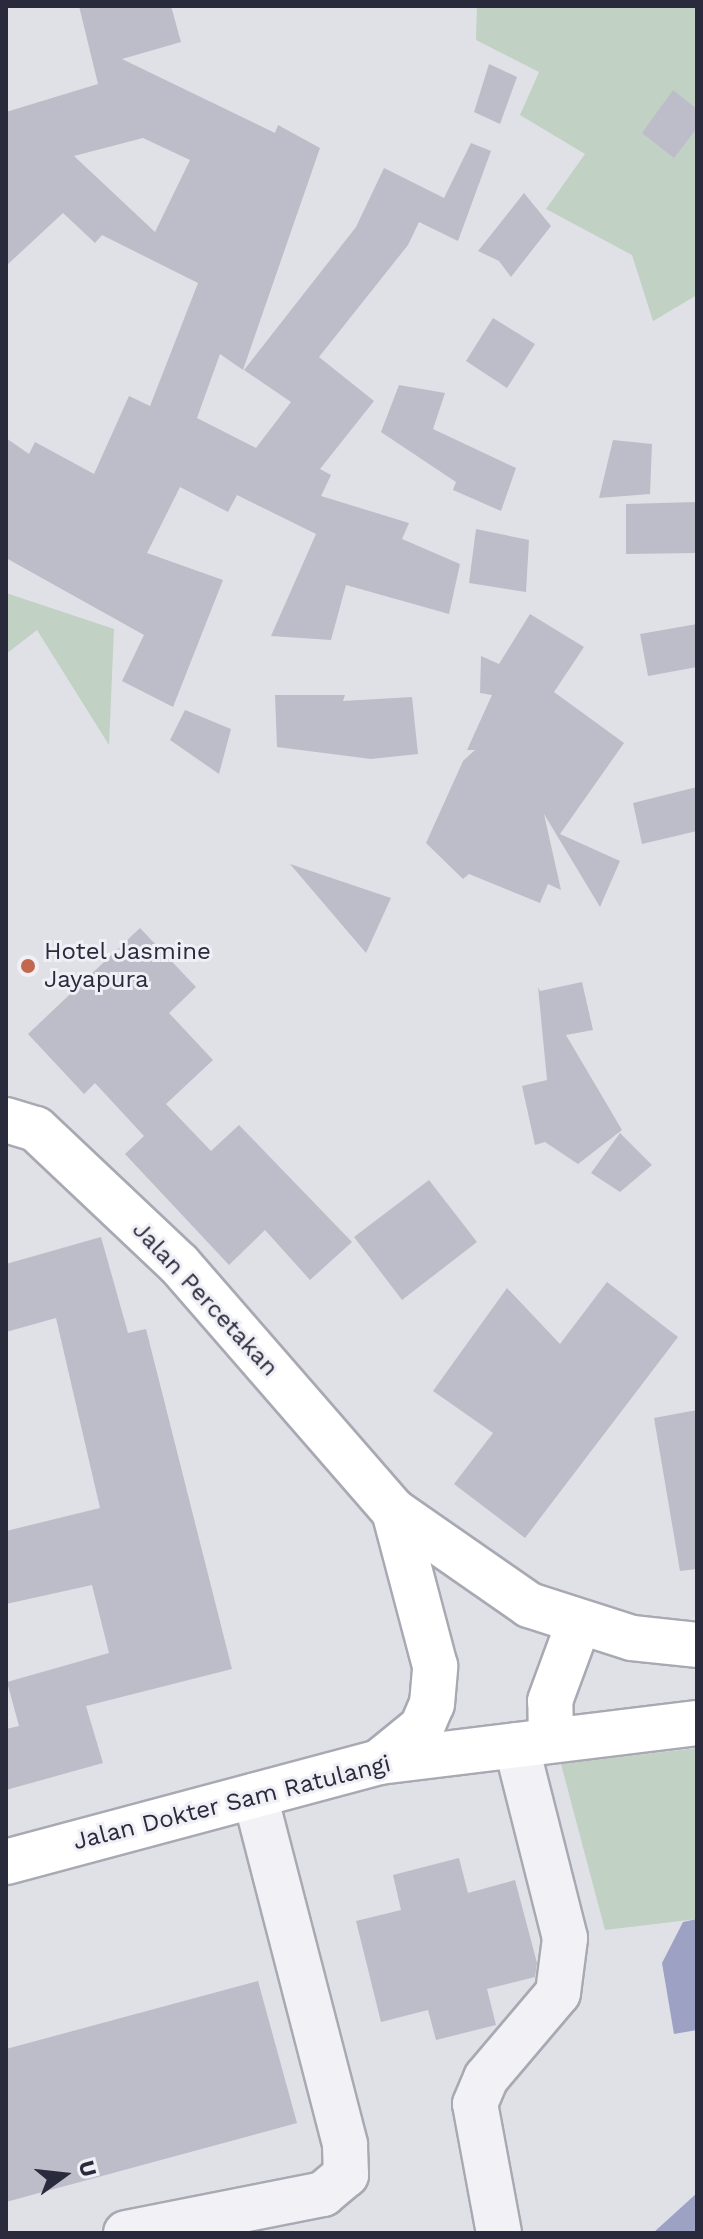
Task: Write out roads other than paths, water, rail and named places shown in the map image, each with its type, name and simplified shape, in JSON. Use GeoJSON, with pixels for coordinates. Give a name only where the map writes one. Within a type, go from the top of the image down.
{"type":"FeatureCollection","features":[{"type":"Feature","properties":{"kind":"main road","name":"Jalan Percetakan"},"geometry":{"type":"LineString","coordinates":[[21,1125],[179,1264],[394,1511]]}},
{"type":"Feature","properties":{"kind":"main road"},"geometry":{"type":"LineString","coordinates":[[394,1511],[529,1605],[632,1638],[697,1645]]}},
{"type":"Feature","properties":{"kind":"main road"},"geometry":{"type":"LineString","coordinates":[[379,1762],[422,1727],[432,1704],[435,1666],[394,1511]]}},
{"type":"Feature","properties":{"kind":"main road"},"geometry":{"type":"LineString","coordinates":[[533,1743],[579,1622]]}},
{"type":"Feature","properties":{"kind":"main road","name":"Jalan Dokter Sam Ratulangi"},"geometry":{"type":"LineString","coordinates":[[6,1862],[379,1762],[697,1723]]}},
{"type":"Feature","properties":{"kind":"street","name":"Jalan Percetakan"},"geometry":{"type":"LineString","coordinates":[[6,1097],[21,1125]]}},
{"type":"Feature","properties":{"kind":"street"},"geometry":{"type":"LineString","coordinates":[[499,2233],[475,2104],[486,2078],[558,1993],[565,1938],[533,1743]]}},
{"type":"Feature","properties":{"kind":"street"},"geometry":{"type":"LineString","coordinates":[[126,2233],[323,2194],[346,2175],[345,2144],[255,1795]]}},
{"type":"Feature","properties":{"kind":"water"},"geometry":{"type":"Polygon","coordinates":[[[697,1919],[697,2030],[674,2034],[662,1963],[683,1922],[697,1919]]]}},
{"type":"Feature","properties":{"kind":"water"},"geometry":{"type":"Polygon","coordinates":[[[697,2193],[697,2233],[653,2233],[697,2193]]]}},
{"type":"Feature","properties":{"kind":"place","name":"Hotel Jasmine Jayapura"},"geometry":{"type":"Point","coordinates":[28,966]}}]}
